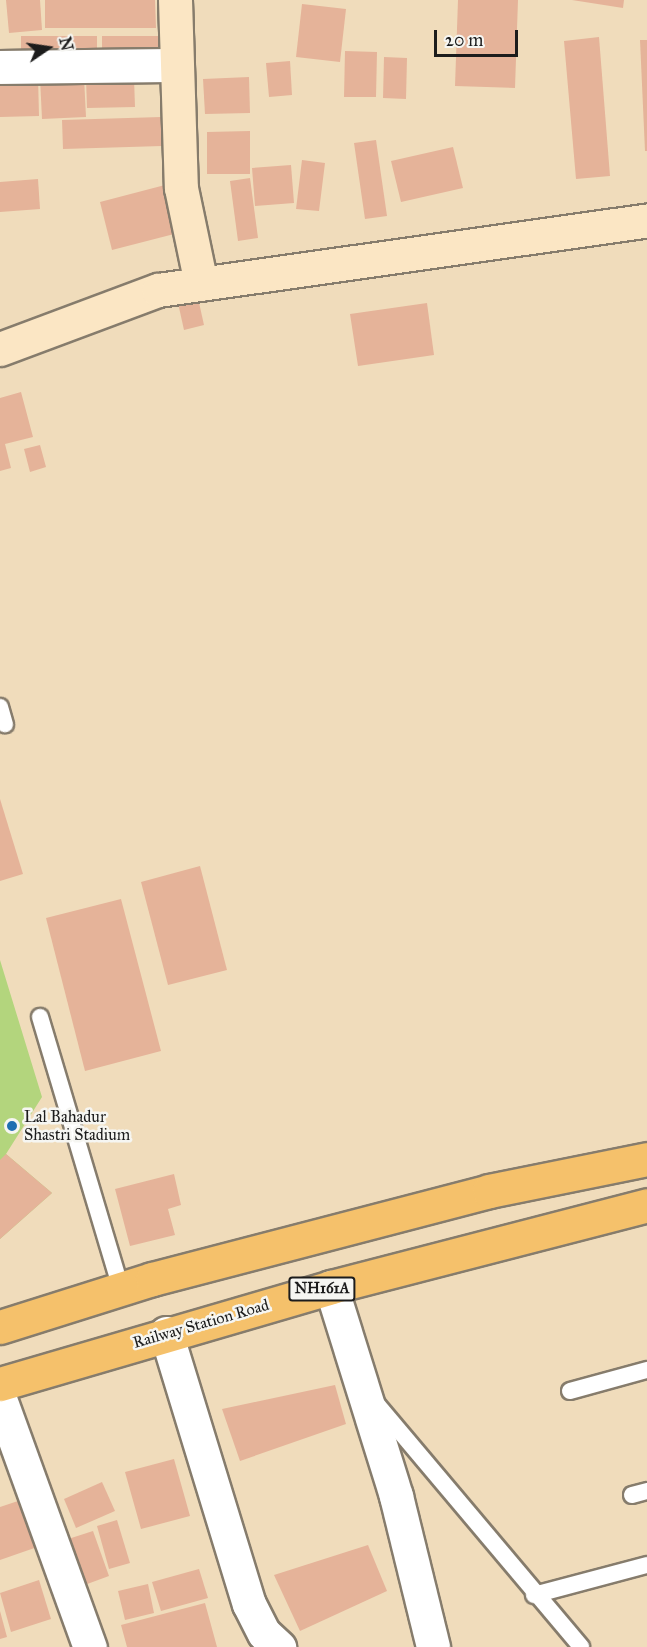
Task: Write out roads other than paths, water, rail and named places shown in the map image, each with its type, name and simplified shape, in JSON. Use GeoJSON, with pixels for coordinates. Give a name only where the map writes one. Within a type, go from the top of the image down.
{"type":"FeatureCollection","features":[{"type":"Feature","properties":{"kind":"highway"},"geometry":{"type":"LineString","coordinates":[[0,1327],[121,1289],[489,1191],[647,1159]]}},
{"type":"Feature","properties":{"kind":"highway","name":"Railway Station Road"},"geometry":{"type":"LineString","coordinates":[[0,1384],[166,1333],[331,1287],[647,1204]]}},
{"type":"Feature","properties":{"kind":"street"},"geometry":{"type":"LineString","coordinates":[[175,0],[181,188],[201,284]]}},
{"type":"Feature","properties":{"kind":"street"},"geometry":{"type":"LineString","coordinates":[[0,67],[176,65]]}},
{"type":"Feature","properties":{"kind":"street"},"geometry":{"type":"LineString","coordinates":[[0,349],[158,290],[647,220]]}},
{"type":"Feature","properties":{"kind":"street"},"geometry":{"type":"LineString","coordinates":[[331,1287],[361,1385],[434,1647]]}},
{"type":"Feature","properties":{"kind":"street"},"geometry":{"type":"LineString","coordinates":[[166,1333],[253,1634],[279,1647]]}},
{"type":"Feature","properties":{"kind":"street"},"geometry":{"type":"LineString","coordinates":[[0,1399],[90,1647]]}},
{"type":"Feature","properties":{"kind":"lane"},"geometry":{"type":"LineString","coordinates":[[0,707],[5,724]]}},
{"type":"Feature","properties":{"kind":"lane"},"geometry":{"type":"LineString","coordinates":[[40,1017],[121,1289]]}},
{"type":"Feature","properties":{"kind":"lane"},"geometry":{"type":"LineString","coordinates":[[570,1391],[647,1370]]}},
{"type":"Feature","properties":{"kind":"lane"},"geometry":{"type":"LineString","coordinates":[[361,1385],[534,1595],[581,1647]]}},
{"type":"Feature","properties":{"kind":"lane"},"geometry":{"type":"LineString","coordinates":[[534,1595],[647,1565]]}},
{"type":"Feature","properties":{"kind":"place","name":"Lal Bahadur Shastri Stadium"},"geometry":{"type":"Point","coordinates":[12,1126]}}]}
